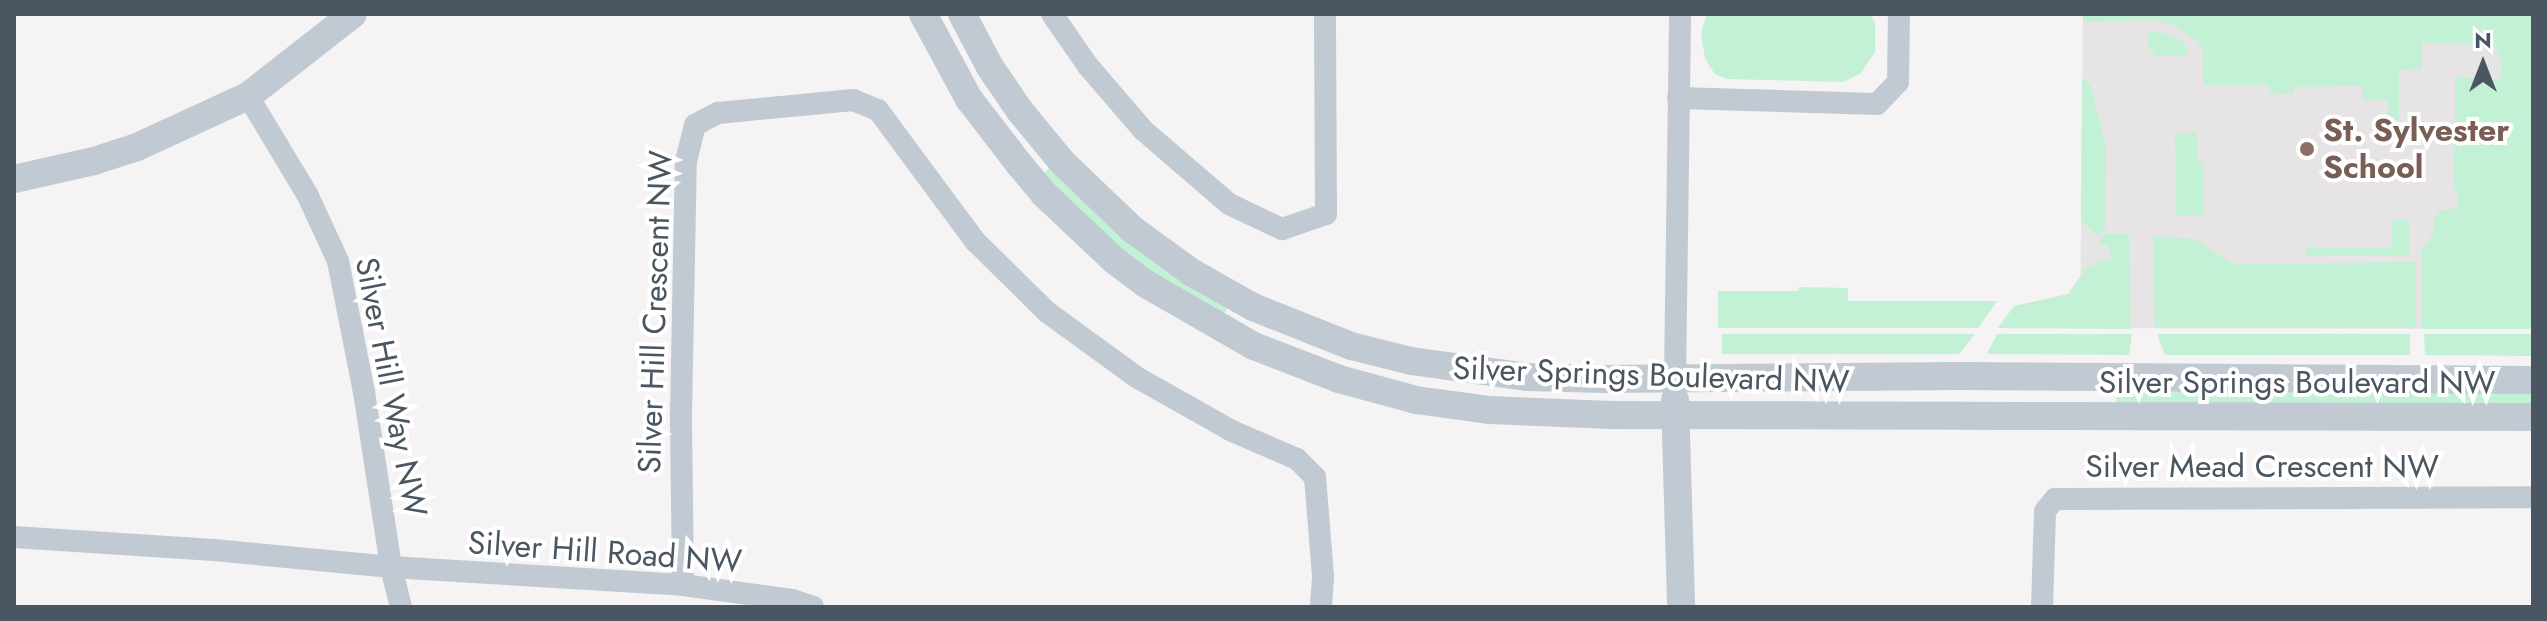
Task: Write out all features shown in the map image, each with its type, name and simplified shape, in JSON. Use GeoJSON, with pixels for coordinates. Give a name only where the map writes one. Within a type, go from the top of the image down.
{"type":"FeatureCollection","features":[{"type":"Feature","properties":{"kind":"street"},"geometry":{"type":"LineString","coordinates":[[14,179],[94,161],[137,147],[248,96],[353,14]]}},
{"type":"Feature","properties":{"kind":"street","name":"Silver Springs Boulevard NW"},"geometry":{"type":"LineString","coordinates":[[923,14],[969,99],[1044,194],[1125,268],[1219,328],[1254,346],[1339,379],[1416,400],[1490,410],[1675,416],[2533,417]]}},
{"type":"Feature","properties":{"kind":"street","name":"Silver Springs Boulevard NW"},"geometry":{"type":"LineString","coordinates":[[962,14],[990,67],[1062,162],[1132,229],[1191,272],[1253,307],[1351,346],[1463,371],[1528,377],[2533,380]]}},
{"type":"Feature","properties":{"kind":"street"},"geometry":{"type":"LineString","coordinates":[[1052,14],[1088,66],[1143,130],[1229,204],[1282,229],[1326,214],[1325,14]]}},
{"type":"Feature","properties":{"kind":"street"},"geometry":{"type":"LineString","coordinates":[[1680,14],[1675,416],[1681,607]]}},
{"type":"Feature","properties":{"kind":"street"},"geometry":{"type":"LineString","coordinates":[[1678,98],[1877,104],[1898,82],[1899,14]]}},
{"type":"Feature","properties":{"kind":"street","name":"Silver Hill Way NW"},"geometry":{"type":"LineString","coordinates":[[248,96],[308,196],[338,261],[364,392],[391,567],[401,607]]}},
{"type":"Feature","properties":{"kind":"street","name":"Silver Hill Crescent NW"},"geometry":{"type":"LineString","coordinates":[[683,585],[681,413],[686,161],[695,125],[718,113],[853,100],[878,110],[975,241],[1047,312],[1138,378],[1232,431],[1297,459],[1315,477],[1323,577],[1321,607]]}},
{"type":"Feature","properties":{"kind":"street","name":"Silver Mead Crescent NW"},"geometry":{"type":"LineString","coordinates":[[2042,607],[2045,511],[2055,499],[2533,497]]}},
{"type":"Feature","properties":{"kind":"street","name":"Silver Hill Way NW"},"geometry":{"type":"LineString","coordinates":[[14,537],[214,550],[391,567]]}},
{"type":"Feature","properties":{"kind":"street","name":"Silver Hill Road NW"},"geometry":{"type":"LineString","coordinates":[[391,567],[683,585],[792,600],[813,607]]}},
{"type":"Feature","properties":{"kind":"shaded area","name":"St. Sylvester School"},"geometry":{"type":"Polygon","coordinates":[[[2083,14],[2533,14],[2533,329],[2080,328],[2083,14]]]}},
{"type":"Feature","properties":{"kind":"green space"},"geometry":{"type":"Polygon","coordinates":[[[1707,14],[1871,14],[1875,23],[1875,52],[1860,74],[1843,82],[1727,79],[1715,74],[1705,59],[1701,32],[1707,14]]]}},
{"type":"Feature","properties":{"kind":"green space"},"geometry":{"type":"Polygon","coordinates":[[[2083,14],[2533,14],[2533,329],[2422,329],[2422,248],[2429,242],[2433,220],[2440,211],[2457,208],[2459,200],[2453,182],[2455,132],[2463,131],[2463,122],[2455,122],[2455,77],[2499,80],[2502,63],[2494,45],[2422,43],[2422,69],[2399,70],[2399,120],[2388,120],[2388,100],[2363,99],[2362,86],[2294,87],[2294,94],[2270,93],[2269,85],[2203,85],[2203,49],[2197,41],[2173,25],[2151,20],[2083,22],[2083,14]]]}},
{"type":"Feature","properties":{"kind":"green space"},"geometry":{"type":"Polygon","coordinates":[[[2148,32],[2165,33],[2184,42],[2188,55],[2156,56],[2148,48],[2148,32]]]}},
{"type":"Feature","properties":{"kind":"green space"},"geometry":{"type":"Polygon","coordinates":[[[2082,78],[2091,86],[2106,145],[2105,230],[2096,235],[2081,220],[2082,78]]]}},
{"type":"Feature","properties":{"kind":"green space"},"geometry":{"type":"Polygon","coordinates":[[[2175,133],[2197,133],[2197,162],[2203,163],[2204,215],[2176,215],[2175,133]]]}},
{"type":"Feature","properties":{"kind":"green space"},"geometry":{"type":"Polygon","coordinates":[[[1049,168],[1229,304],[1223,317],[1157,281],[1041,178],[1049,168]]]}},
{"type":"Feature","properties":{"kind":"green space"},"geometry":{"type":"Polygon","coordinates":[[[2392,220],[2409,220],[2409,255],[2305,256],[2305,247],[2392,247],[2392,220]]]}},
{"type":"Feature","properties":{"kind":"green space"},"geometry":{"type":"Polygon","coordinates":[[[2105,234],[2129,234],[2131,329],[1998,328],[2014,306],[2068,294],[2087,267],[2112,258],[2107,243],[2097,246],[2105,234]]]}},
{"type":"Feature","properties":{"kind":"green space"},"geometry":{"type":"Polygon","coordinates":[[[2153,236],[2195,239],[2233,264],[2416,262],[2416,328],[2155,328],[2153,236]]]}},
{"type":"Feature","properties":{"kind":"green space"},"geometry":{"type":"Polygon","coordinates":[[[1799,287],[1848,288],[1848,301],[1997,301],[1978,328],[1718,328],[1718,291],[1798,291],[1799,287]]]}},
{"type":"Feature","properties":{"kind":"green space"},"geometry":{"type":"Polygon","coordinates":[[[1722,334],[1975,334],[1959,354],[1722,354],[1722,334]]]}},
{"type":"Feature","properties":{"kind":"green space"},"geometry":{"type":"Polygon","coordinates":[[[1997,334],[2132,334],[2129,355],[1987,354],[1997,334]]]}},
{"type":"Feature","properties":{"kind":"green space"},"geometry":{"type":"Polygon","coordinates":[[[2157,334],[2410,334],[2410,355],[2165,355],[2157,334]]]}},
{"type":"Feature","properties":{"kind":"green space"},"geometry":{"type":"Polygon","coordinates":[[[2424,334],[2533,334],[2533,356],[2425,355],[2424,334]]]}},
{"type":"Feature","properties":{"kind":"green space"},"geometry":{"type":"Polygon","coordinates":[[[2172,389],[2533,389],[2533,407],[2117,406],[2116,393],[2172,389]]]}},
{"type":"Feature","properties":{"kind":"place","name":"St. Sylvester School"},"geometry":{"type":"Point","coordinates":[2307,149]}}]}
